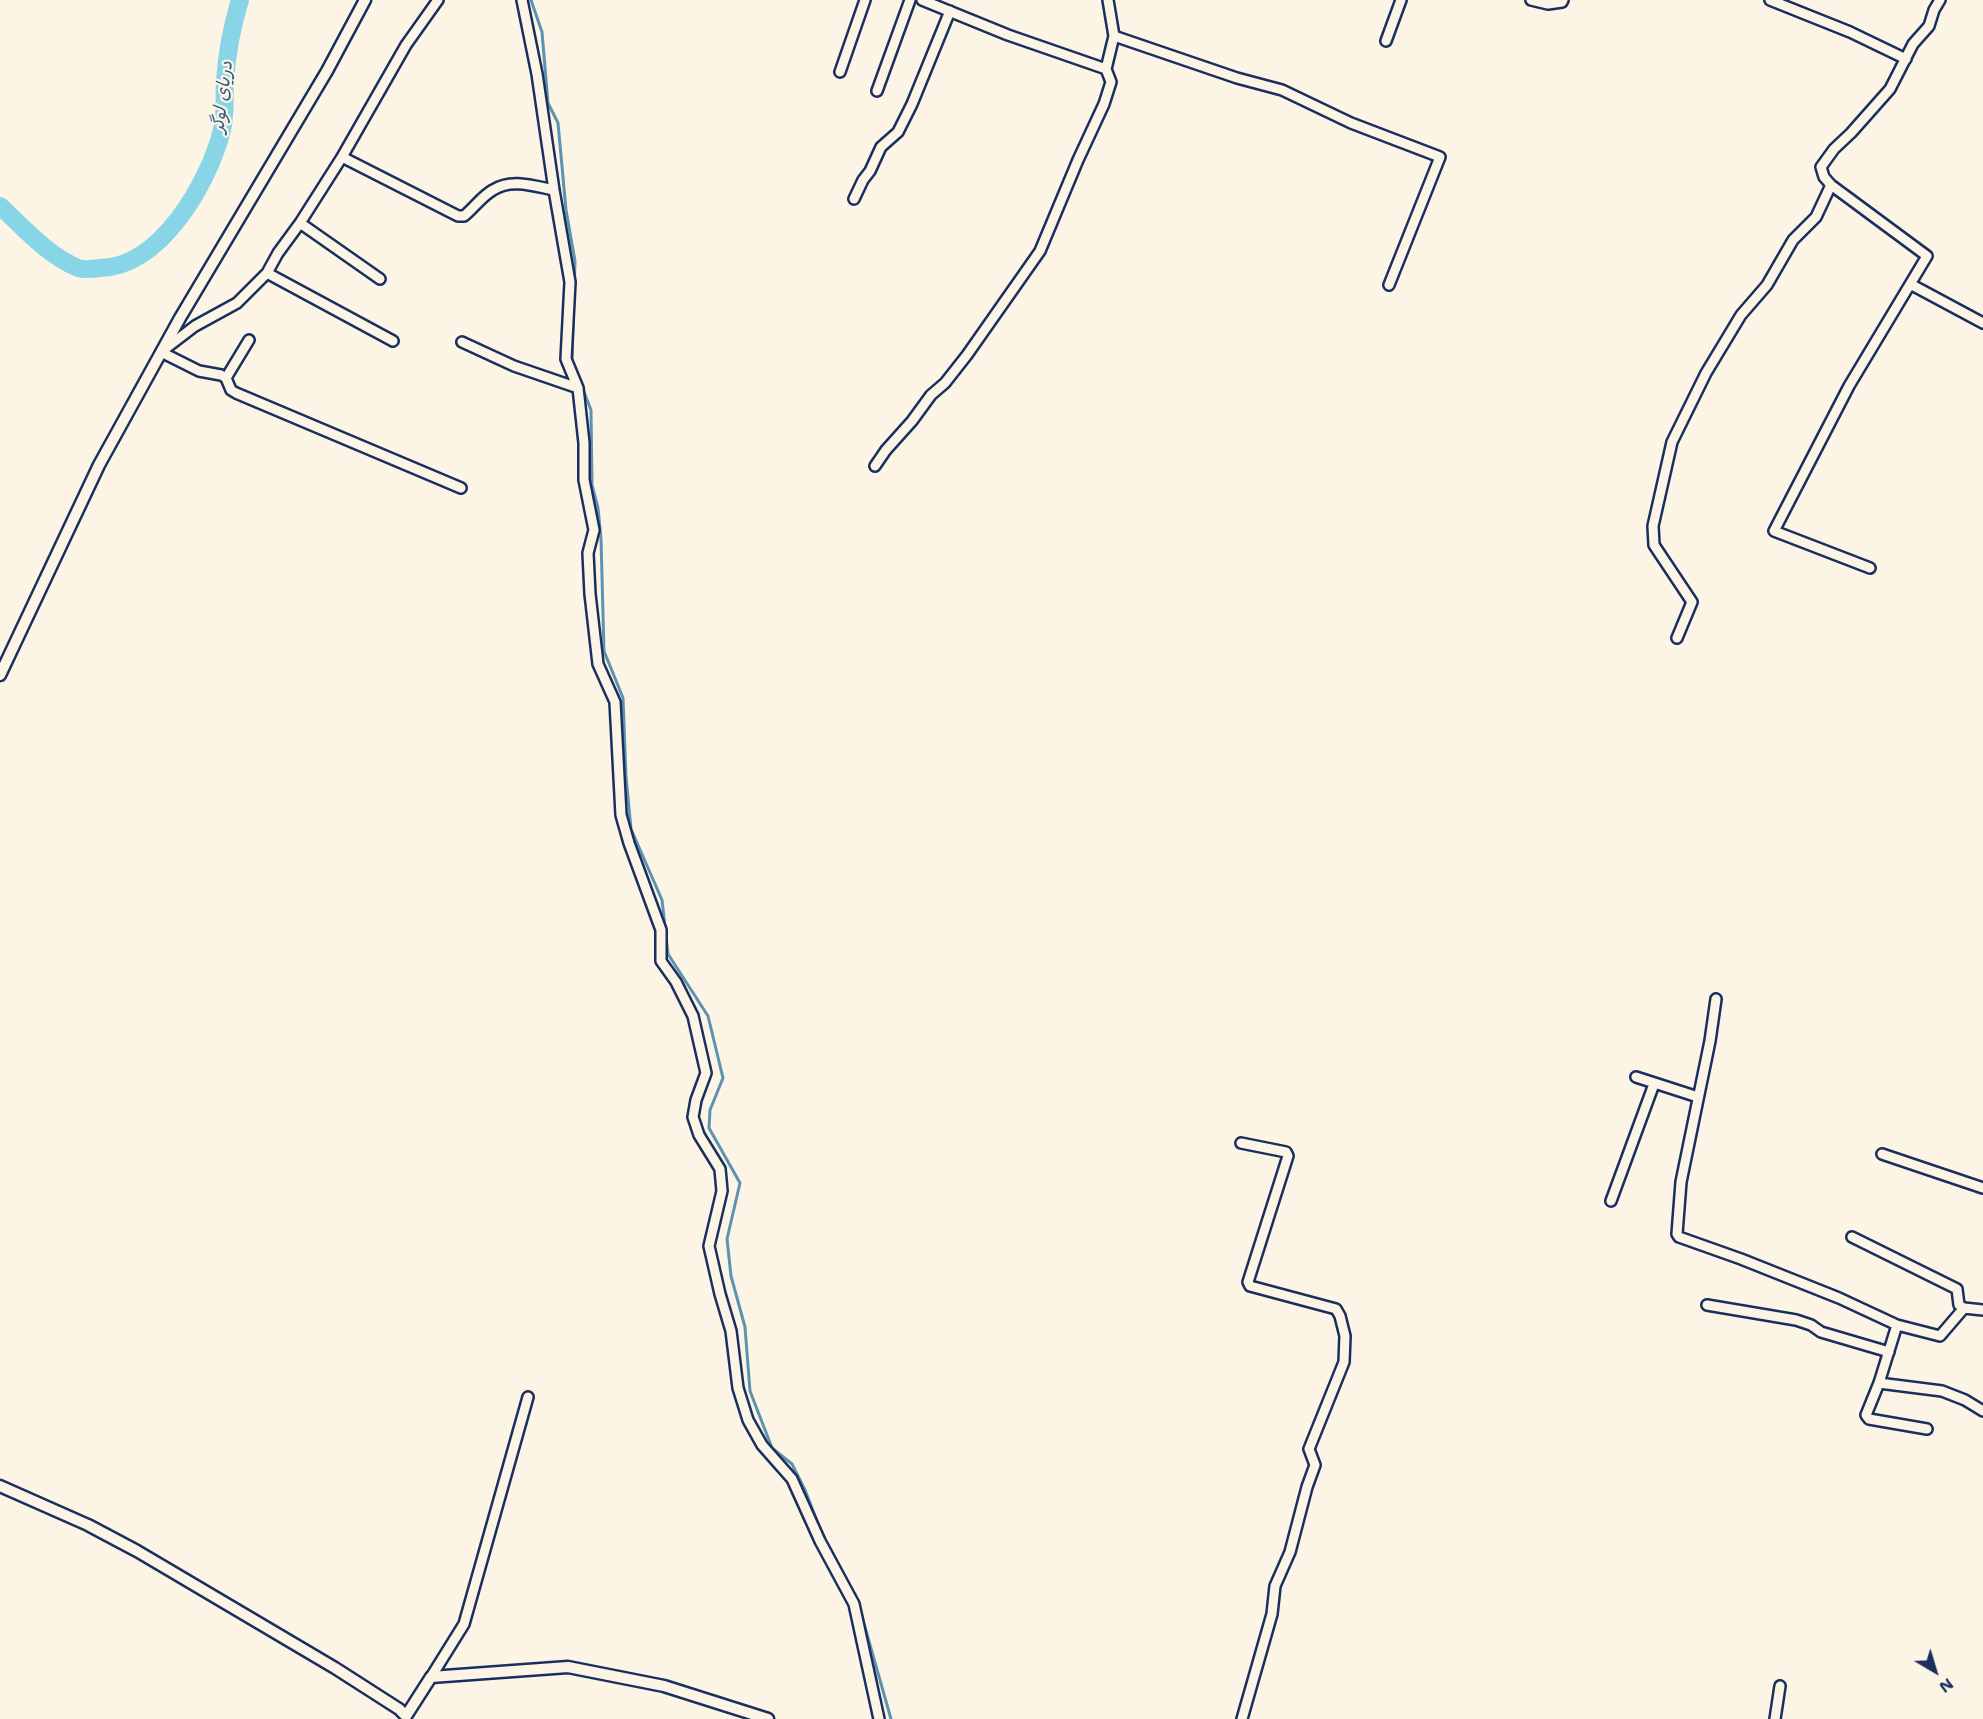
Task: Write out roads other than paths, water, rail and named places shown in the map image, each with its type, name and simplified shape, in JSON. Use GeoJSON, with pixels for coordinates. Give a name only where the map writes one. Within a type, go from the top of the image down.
{"type":"FeatureCollection","features":[{"type":"Feature","properties":{"kind":"street"},"geometry":{"type":"LineString","coordinates":[[0,675],[99,465],[161,352],[327,71],[365,0]]}},
{"type":"Feature","properties":{"kind":"street"},"geometry":{"type":"LineString","coordinates":[[161,352],[195,326],[237,303],[267,273],[342,157],[406,45],[438,0]]}},
{"type":"Feature","properties":{"kind":"street"},"geometry":{"type":"LineString","coordinates":[[522,0],[537,74],[570,282],[566,359],[578,388],[584,443],[584,480],[594,530],[588,553],[590,594],[598,664],[615,702],[621,815],[661,930],[661,961],[676,982],[693,1016],[706,1073],[696,1100],[693,1117],[699,1135],[720,1169],[722,1191],[709,1246],[731,1331],[738,1389],[748,1420],[762,1445],[792,1479],[820,1541],[854,1604],[879,1719]]}},
{"type":"Feature","properties":{"kind":"street"},"geometry":{"type":"LineString","coordinates":[[840,72],[866,0]]}},
{"type":"Feature","properties":{"kind":"street"},"geometry":{"type":"LineString","coordinates":[[877,91],[910,0]]}},
{"type":"Feature","properties":{"kind":"street"},"geometry":{"type":"LineString","coordinates":[[922,0],[1008,35],[1106,69]]}},
{"type":"Feature","properties":{"kind":"street"},"geometry":{"type":"LineString","coordinates":[[875,465],[931,395],[945,383],[967,355],[1040,251],[1104,104],[1111,82],[1106,69],[1114,36],[1108,0]]}},
{"type":"Feature","properties":{"kind":"street"},"geometry":{"type":"LineString","coordinates":[[1386,41],[1401,0]]}},
{"type":"Feature","properties":{"kind":"street"},"geometry":{"type":"LineString","coordinates":[[1531,0],[1548,4],[1563,0]]}},
{"type":"Feature","properties":{"kind":"street"},"geometry":{"type":"LineString","coordinates":[[1770,0],[1850,32],[1906,59]]}},
{"type":"Feature","properties":{"kind":"street"},"geometry":{"type":"LineString","coordinates":[[1870,568],[1774,531],[1849,386],[1928,256],[1831,185],[1824,177],[1821,167],[1833,149],[1875,108],[1890,89],[1912,44],[1929,26],[1940,0]]}},
{"type":"Feature","properties":{"kind":"street"},"geometry":{"type":"LineString","coordinates":[[854,199],[881,147],[898,132],[912,104],[950,11]]}},
{"type":"Feature","properties":{"kind":"street"},"geometry":{"type":"LineString","coordinates":[[1114,36],[1237,78],[1282,90],[1351,123],[1440,157],[1389,285]]}},
{"type":"Feature","properties":{"kind":"street"},"geometry":{"type":"LineString","coordinates":[[342,157],[458,216],[464,216],[492,190],[504,184],[514,183],[554,190]]}},
{"type":"Feature","properties":{"kind":"street"},"geometry":{"type":"LineString","coordinates":[[1677,638],[1692,602],[1654,545],[1653,526],[1672,442],[1706,373],[1729,334],[1741,315],[1767,285],[1793,240],[1816,217],[1831,185]]}},
{"type":"Feature","properties":{"kind":"street"},"geometry":{"type":"LineString","coordinates":[[300,223],[380,279]]}},
{"type":"Feature","properties":{"kind":"street"},"geometry":{"type":"LineString","coordinates":[[267,273],[393,341]]}},
{"type":"Feature","properties":{"kind":"street"},"geometry":{"type":"LineString","coordinates":[[1912,285],[1983,323]]}},
{"type":"Feature","properties":{"kind":"street"},"geometry":{"type":"LineString","coordinates":[[226,378],[249,340]]}},
{"type":"Feature","properties":{"kind":"street"},"geometry":{"type":"LineString","coordinates":[[462,342],[514,366],[578,388]]}},
{"type":"Feature","properties":{"kind":"street"},"geometry":{"type":"LineString","coordinates":[[161,352],[199,371],[221,375],[226,378],[231,390],[236,393],[461,488]]}},
{"type":"Feature","properties":{"kind":"street"},"geometry":{"type":"LineString","coordinates":[[1716,999],[1681,1182],[1677,1234],[1679,1237],[1785,1276],[1897,1324],[1940,1336],[1965,1308]]}},
{"type":"Feature","properties":{"kind":"street"},"geometry":{"type":"LineString","coordinates":[[1636,1077],[1698,1097]]}},
{"type":"Feature","properties":{"kind":"street"},"geometry":{"type":"LineString","coordinates":[[1611,1201],[1654,1084]]}},
{"type":"Feature","properties":{"kind":"street"},"geometry":{"type":"LineString","coordinates":[[1241,1143],[1286,1152],[1288,1156],[1248,1282],[1254,1288],[1336,1308],[1345,1336],[1344,1362],[1310,1449],[1315,1466],[1307,1486],[1290,1552],[1275,1586],[1272,1614],[1242,1719]]}},
{"type":"Feature","properties":{"kind":"street"},"geometry":{"type":"LineString","coordinates":[[1882,1154],[1983,1188]]}},
{"type":"Feature","properties":{"kind":"street"},"geometry":{"type":"LineString","coordinates":[[1852,1237],[1957,1289],[1959,1305],[1983,1310]]}},
{"type":"Feature","properties":{"kind":"street"},"geometry":{"type":"LineString","coordinates":[[1707,1305],[1796,1320],[1811,1325],[1821,1332],[1889,1352]]}},
{"type":"Feature","properties":{"kind":"street"},"geometry":{"type":"LineString","coordinates":[[1897,1324],[1867,1418],[1927,1428]]}},
{"type":"Feature","properties":{"kind":"street"},"geometry":{"type":"LineString","coordinates":[[1879,1383],[1942,1391],[1965,1400],[1983,1411]]}},
{"type":"Feature","properties":{"kind":"street"},"geometry":{"type":"LineString","coordinates":[[0,1486],[88,1525],[137,1551],[335,1668],[399,1709],[405,1718],[464,1624],[528,1397]]}},
{"type":"Feature","properties":{"kind":"street"},"geometry":{"type":"LineString","coordinates":[[431,1677],[568,1667],[664,1686],[768,1719]]}},
{"type":"Feature","properties":{"kind":"street"},"geometry":{"type":"LineString","coordinates":[[1775,1719],[1780,1686]]}},
{"type":"Feature","properties":{"kind":"waterway","name":"دریای لوگر"},"geometry":{"type":"LineString","coordinates":[[0,206],[46,249],[80,269],[122,264],[143,253],[162,238],[194,196],[216,151],[223,124],[225,80],[232,29],[240,0]]}},
{"type":"Feature","properties":{"kind":"waterway"},"geometry":{"type":"LineString","coordinates":[[531,0],[542,32],[548,103],[558,123],[566,210],[575,261],[572,361],[576,373]]}},
{"type":"Feature","properties":{"kind":"waterway"},"geometry":{"type":"LineString","coordinates":[[582,387],[591,410],[592,485],[598,508],[601,539],[604,651],[623,698],[626,777],[631,829],[662,900],[668,954],[708,1016],[723,1078],[710,1110],[709,1128],[740,1183],[727,1239],[731,1276],[745,1327],[750,1391],[772,1448],[792,1464],[824,1539]]}},
{"type":"Feature","properties":{"kind":"waterway"},"geometry":{"type":"LineString","coordinates":[[859,1606],[891,1719]]}}]}
